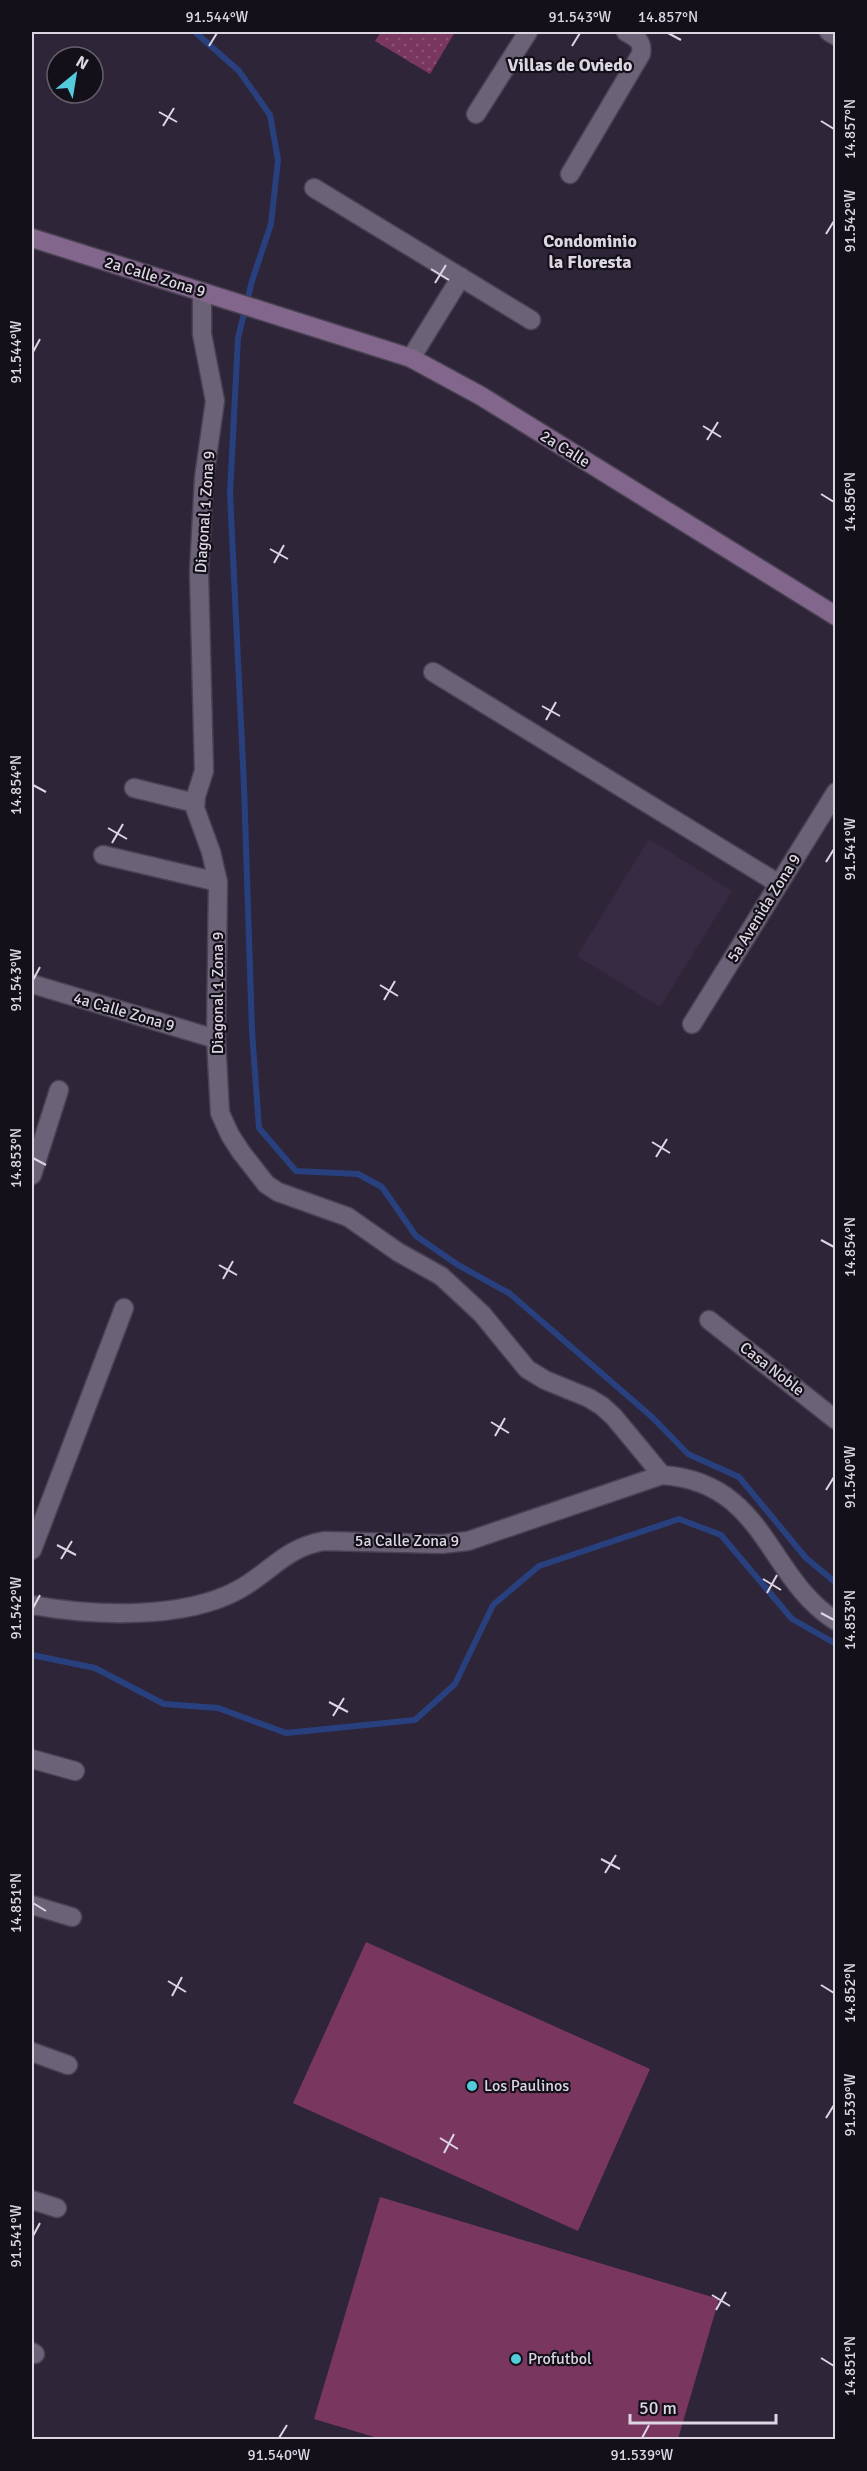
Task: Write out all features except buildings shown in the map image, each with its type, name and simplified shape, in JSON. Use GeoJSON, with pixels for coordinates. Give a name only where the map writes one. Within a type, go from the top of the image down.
{"type":"FeatureCollection","features":[{"type":"Feature","properties":{"kind":"street"},"geometry":{"type":"LineString","coordinates":[[476,114],[528,32]]}},
{"type":"Feature","properties":{"kind":"street"},"geometry":{"type":"LineString","coordinates":[[570,174],[641,54],[643,46],[639,39],[626,32]]}},
{"type":"Feature","properties":{"kind":"street"},"geometry":{"type":"LineString","coordinates":[[829,32],[836,36]]}},
{"type":"Feature","properties":{"kind":"street"},"geometry":{"type":"LineString","coordinates":[[314,188],[531,320]]}},
{"type":"Feature","properties":{"kind":"street","name":"2a Calle Zona 9"},"geometry":{"type":"LineString","coordinates":[[32,238],[279,315]]}},
{"type":"Feature","properties":{"kind":"street"},"geometry":{"type":"LineString","coordinates":[[411,358],[461,277]]}},
{"type":"Feature","properties":{"kind":"street","name":"Diagonal 1 Zona 9"},"geometry":{"type":"LineString","coordinates":[[207,293],[202,334],[214,401],[204,478],[199,572],[204,771],[195,803],[215,862],[218,882],[216,1039],[223,1123],[266,1184],[291,1197],[348,1217],[398,1251],[441,1276],[482,1314],[527,1369],[545,1380],[589,1398],[602,1407],[614,1417],[662,1475]]}},
{"type":"Feature","properties":{"kind":"street","name":"2a Calle"},"geometry":{"type":"LineString","coordinates":[[279,315],[411,358],[481,396],[836,616]]}},
{"type":"Feature","properties":{"kind":"street"},"geometry":{"type":"LineString","coordinates":[[434,672],[779,884]]}},
{"type":"Feature","properties":{"kind":"street"},"geometry":{"type":"LineString","coordinates":[[134,788],[195,803]]}},
{"type":"Feature","properties":{"kind":"street","name":"5a Avenida Zona 9"},"geometry":{"type":"LineString","coordinates":[[692,1024],[836,792]]}},
{"type":"Feature","properties":{"kind":"street"},"geometry":{"type":"LineString","coordinates":[[103,855],[218,882]]}},
{"type":"Feature","properties":{"kind":"street","name":"4a Calle Zona 9"},"geometry":{"type":"LineString","coordinates":[[32,984],[216,1039]]}},
{"type":"Feature","properties":{"kind":"street"},"geometry":{"type":"LineString","coordinates":[[32,1175],[59,1090]]}},
{"type":"Feature","properties":{"kind":"street"},"geometry":{"type":"LineString","coordinates":[[32,1550],[124,1308]]}},
{"type":"Feature","properties":{"kind":"street","name":"Casa Noble"},"geometry":{"type":"LineString","coordinates":[[709,1320],[836,1420]]}},
{"type":"Feature","properties":{"kind":"street","name":"5a Calle Zona 9"},"geometry":{"type":"LineString","coordinates":[[32,1605],[71,1610],[153,1612],[202,1605],[239,1590],[280,1558],[309,1543],[324,1540],[442,1544],[468,1541],[662,1475],[693,1479],[714,1489],[735,1504],[759,1529],[812,1603],[836,1621]]}},
{"type":"Feature","properties":{"kind":"street"},"geometry":{"type":"LineString","coordinates":[[32,1759],[75,1771]]}},
{"type":"Feature","properties":{"kind":"street"},"geometry":{"type":"LineString","coordinates":[[32,1905],[72,1917]]}},
{"type":"Feature","properties":{"kind":"street"},"geometry":{"type":"LineString","coordinates":[[32,2052],[68,2065]]}},
{"type":"Feature","properties":{"kind":"street"},"geometry":{"type":"LineString","coordinates":[[32,2200],[57,2208]]}},
{"type":"Feature","properties":{"kind":"shaded area"},"geometry":{"type":"Polygon","coordinates":[[[381,32],[455,32],[430,74],[375,41],[381,32]]]}},
{"type":"Feature","properties":{"kind":"shaded area"},"geometry":{"type":"Polygon","coordinates":[[[649,839],[732,891],[660,1007],[577,956],[649,839]]]}},
{"type":"Feature","properties":{"kind":"shaded area","name":"Los Paulinos"},"geometry":{"type":"Polygon","coordinates":[[[366,1942],[650,2069],[578,2231],[293,2103],[366,1942]]]}},
{"type":"Feature","properties":{"kind":"shaded area","name":"Profutbol"},"geometry":{"type":"Polygon","coordinates":[[[380,2197],[719,2299],[678,2439],[381,2439],[314,2419],[380,2197]]]}},
{"type":"Feature","properties":{"kind":"waterway"},"geometry":{"type":"LineString","coordinates":[[195,32],[239,71],[270,115],[278,160],[271,224],[252,281],[238,338],[230,493],[244,786],[252,1031],[259,1128],[296,1171],[358,1174],[382,1187],[416,1236],[458,1265],[509,1293],[652,1417],[688,1454],[739,1477],[806,1558],[836,1583]]}},
{"type":"Feature","properties":{"kind":"waterway"},"geometry":{"type":"LineString","coordinates":[[32,1655],[95,1668],[164,1704],[218,1708],[286,1733],[415,1720],[455,1684],[493,1605],[539,1566],[679,1519],[721,1535],[792,1619],[836,1644]]}},
{"type":"Feature","properties":{"kind":"place","name":"Los Paulinos"},"geometry":{"type":"Point","coordinates":[472,2086]}},
{"type":"Feature","properties":{"kind":"place","name":"Profutbol"},"geometry":{"type":"Point","coordinates":[516,2359]}},
{"type":"Feature","properties":{"kind":"district","name":"Villas de Oviedo"},"geometry":{"type":"Point","coordinates":[570,65]}},
{"type":"Feature","properties":{"kind":"district","name":"Condominio la Floresta"},"geometry":{"type":"Point","coordinates":[590,251]}}]}
